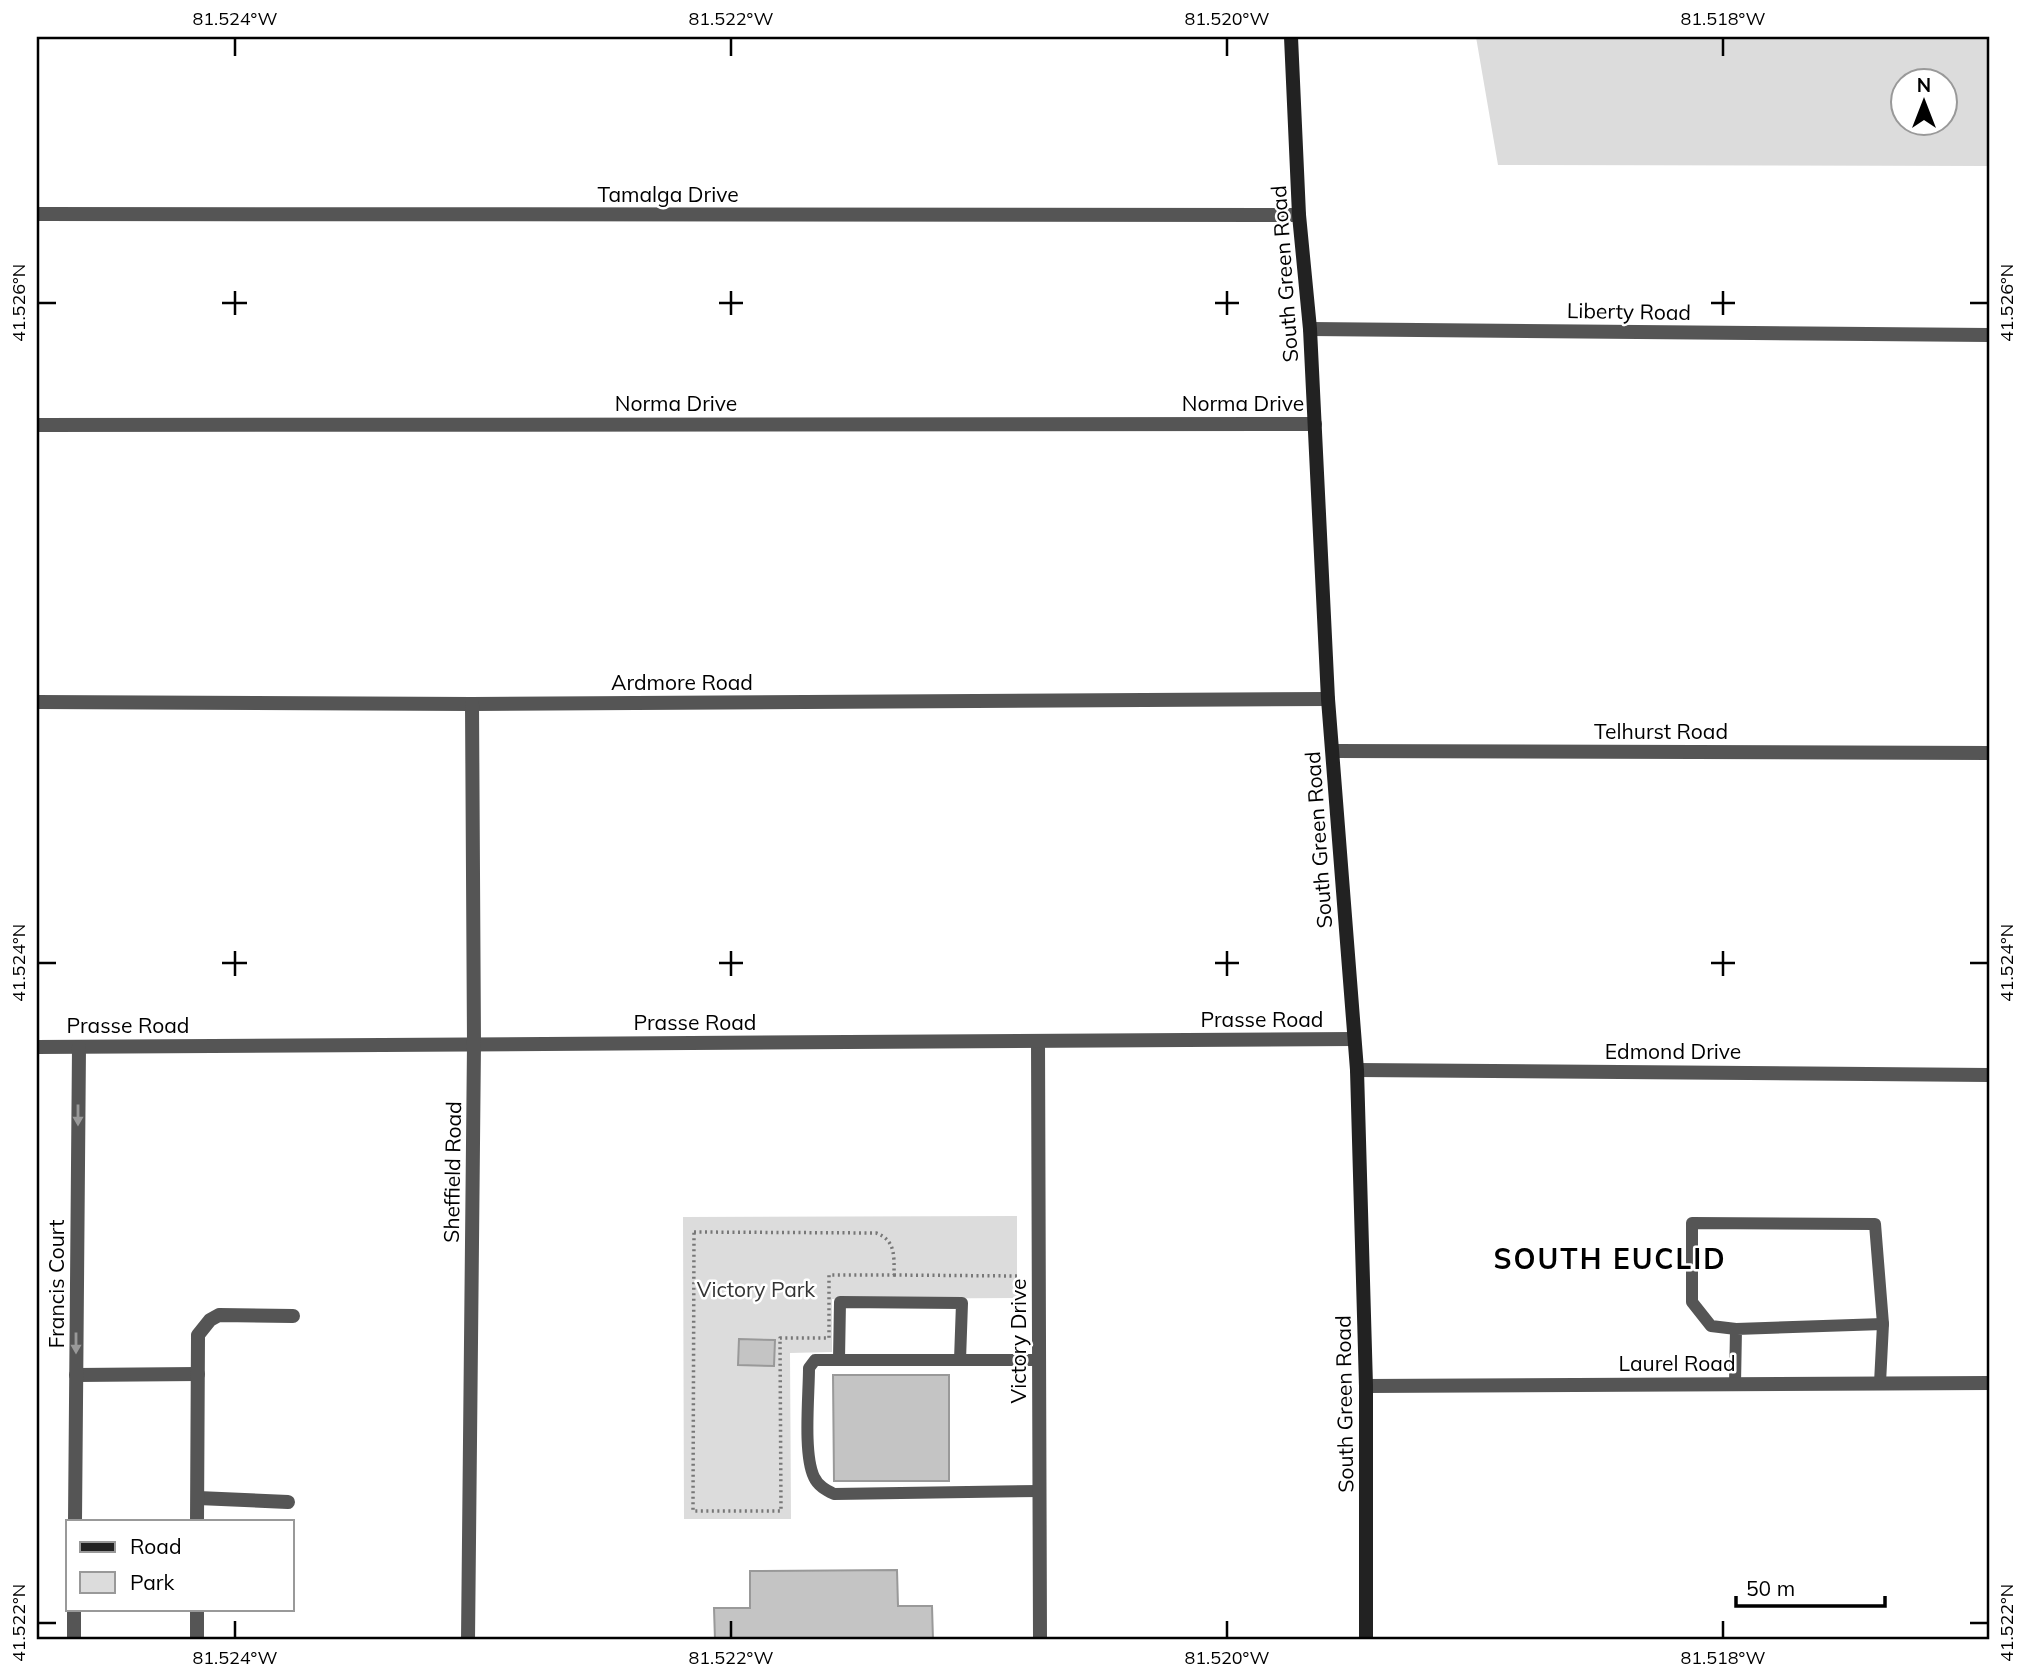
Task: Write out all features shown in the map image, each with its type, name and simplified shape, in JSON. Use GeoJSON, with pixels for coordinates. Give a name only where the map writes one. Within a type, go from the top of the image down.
{"type":"FeatureCollection","features":[{"type":"Feature","properties":{"kind":"main road","name":"South Green Road"},"geometry":{"type":"LineString","coordinates":[[1291,37],[1299,215],[1310,329],[1328,699],[1357,1070],[1366,1385],[1366,1640]]}},
{"type":"Feature","properties":{"kind":"street","name":"Tamalga Drive"},"geometry":{"type":"LineString","coordinates":[[37,214],[1299,215]]}},
{"type":"Feature","properties":{"kind":"street","name":"Liberty Road"},"geometry":{"type":"LineString","coordinates":[[1310,329],[1989,335]]}},
{"type":"Feature","properties":{"kind":"street","name":"Norma Drive"},"geometry":{"type":"LineString","coordinates":[[37,425],[1315,424]]}},
{"type":"Feature","properties":{"kind":"street","name":"Ardmore Road"},"geometry":{"type":"LineString","coordinates":[[37,702],[472,704],[1328,699]]}},
{"type":"Feature","properties":{"kind":"street","name":"Sheffield Road"},"geometry":{"type":"LineString","coordinates":[[468,1640],[474,1044],[472,704]]}},
{"type":"Feature","properties":{"kind":"street","name":"Telhurst Road"},"geometry":{"type":"LineString","coordinates":[[1334,751],[1989,753]]}},
{"type":"Feature","properties":{"kind":"street","name":"Prasse Road"},"geometry":{"type":"LineString","coordinates":[[37,1047],[1354,1039]]}},
{"type":"Feature","properties":{"kind":"street","name":"Victory Drive"},"geometry":{"type":"LineString","coordinates":[[1038,1041],[1040,1640]]}},
{"type":"Feature","properties":{"kind":"street","name":"Francis Court"},"geometry":{"type":"LineString","coordinates":[[75,1520],[79,1047]]}},
{"type":"Feature","properties":{"kind":"street","name":"Edmond Drive"},"geometry":{"type":"LineString","coordinates":[[1357,1070],[1989,1075]]}},
{"type":"Feature","properties":{"kind":"street"},"geometry":{"type":"LineString","coordinates":[[197,1520],[198,1335],[210,1320],[219,1315],[293,1316]]}},
{"type":"Feature","properties":{"kind":"street"},"geometry":{"type":"LineString","coordinates":[[76,1375],[198,1374]]}},
{"type":"Feature","properties":{"kind":"street","name":"Laurel Road"},"geometry":{"type":"LineString","coordinates":[[1366,1385],[1989,1383]]}},
{"type":"Feature","properties":{"kind":"street"},"geometry":{"type":"LineString","coordinates":[[198,1498],[288,1502]]}},
{"type":"Feature","properties":{"kind":"street"},"geometry":{"type":"LineString","coordinates":[[74,1610],[74,1640]]}},
{"type":"Feature","properties":{"kind":"street"},"geometry":{"type":"LineString","coordinates":[[197,1610],[197,1640]]}},
{"type":"Feature","properties":{"kind":"lane"},"geometry":{"type":"LineString","coordinates":[[1881,1383],[1883,1324],[1875,1224],[1692,1223],[1692,1302],[1711,1326],[1736,1329],[1883,1324]]}},
{"type":"Feature","properties":{"kind":"lane"},"geometry":{"type":"LineString","coordinates":[[839,1359],[841,1302],[962,1303],[960,1360]]}},
{"type":"Feature","properties":{"kind":"lane"},"geometry":{"type":"LineString","coordinates":[[1735,1384],[1736,1329]]}},
{"type":"Feature","properties":{"kind":"lane"},"geometry":{"type":"LineString","coordinates":[[1039,1360],[815,1360],[809,1368],[808,1460],[819,1486],[834,1494],[1040,1492]]}},
{"type":"Feature","properties":{"kind":"path"},"geometry":{"type":"LineString","coordinates":[[894,1275],[894,1250],[890,1242],[876,1233],[694,1232],[693,1511],[781,1511],[780,1338],[829,1338],[829,1275],[1017,1276]]}},
{"type":"Feature","properties":{"kind":"green space"},"geometry":{"type":"Polygon","coordinates":[[[1476,37],[1989,37],[1989,166],[1498,165],[1476,37]]]}},
{"type":"Feature","properties":{"kind":"green space","name":"Victory Park"},"geometry":{"type":"Polygon","coordinates":[[[1017,1216],[1017,1298],[832,1299],[832,1352],[790,1353],[791,1519],[684,1519],[683,1217],[1017,1216]]]}},
{"type":"Feature","properties":{"kind":"building"},"geometry":{"type":"Polygon","coordinates":[[[739,1339],[775,1340],[774,1366],[738,1365],[739,1339]]]}},
{"type":"Feature","properties":{"kind":"building"},"geometry":{"type":"Polygon","coordinates":[[[833,1375],[949,1375],[949,1481],[834,1481],[833,1375]]]}},
{"type":"Feature","properties":{"kind":"building"},"geometry":{"type":"Polygon","coordinates":[[[897,1570],[898,1606],[932,1606],[933,1640],[715,1640],[714,1608],[750,1608],[750,1571],[897,1570]]]}},
{"type":"Feature","properties":{"kind":"district","name":"SOUTH EUCLID"},"geometry":{"type":"Point","coordinates":[1610,1258]}}]}
